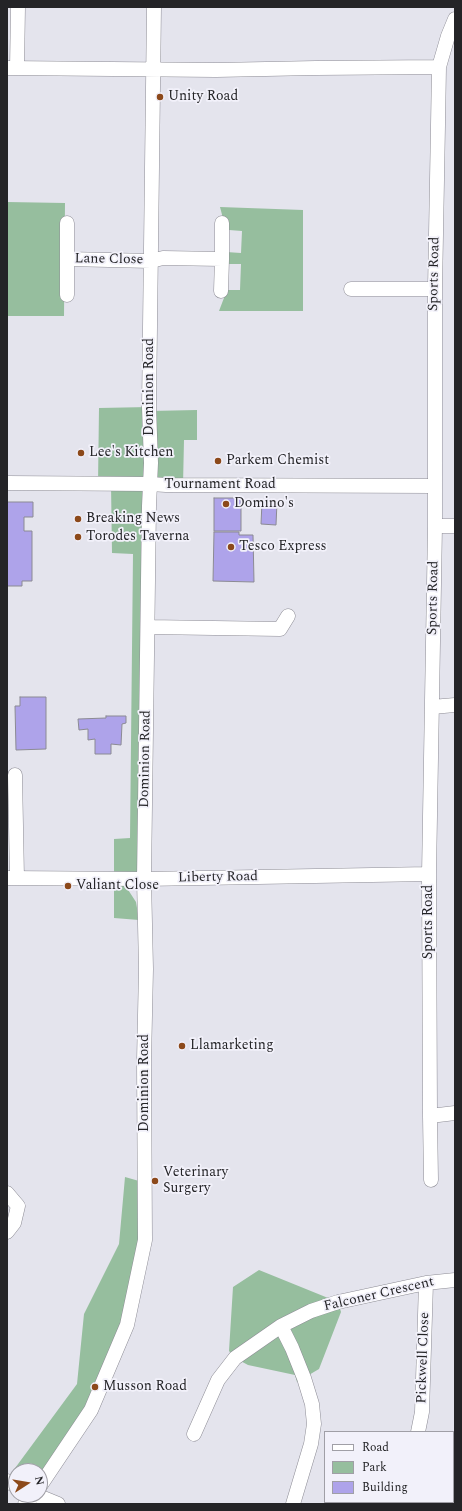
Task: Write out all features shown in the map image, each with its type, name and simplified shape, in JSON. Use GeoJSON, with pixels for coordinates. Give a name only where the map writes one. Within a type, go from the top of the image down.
{"type":"FeatureCollection","features":[{"type":"Feature","properties":{"kind":"street"},"geometry":{"type":"LineString","coordinates":[[18,7],[12,68],[216,70],[439,67]]}},
{"type":"Feature","properties":{"kind":"street","name":"Dominion Road"},"geometry":{"type":"LineString","coordinates":[[48,1474],[91,1410],[127,1324],[146,1240],[144,1061],[146,969],[144,879],[150,484],[154,7]]}},
{"type":"Feature","properties":{"kind":"street","name":"Sports Road"},"geometry":{"type":"LineString","coordinates":[[432,1180],[430,1116],[429,874],[435,526],[435,289],[439,67],[448,36],[455,19]]}},
{"type":"Feature","properties":{"kind":"street","name":"Lane Close"},"geometry":{"type":"LineString","coordinates":[[67,295],[68,223]]}},
{"type":"Feature","properties":{"kind":"street"},"geometry":{"type":"LineString","coordinates":[[221,291],[222,223]]}},
{"type":"Feature","properties":{"kind":"street","name":"Lane Close"},"geometry":{"type":"LineString","coordinates":[[67,259],[151,261],[163,258],[222,258]]}},
{"type":"Feature","properties":{"kind":"street"},"geometry":{"type":"LineString","coordinates":[[351,289],[435,289]]}},
{"type":"Feature","properties":{"kind":"street","name":"Tournament Road"},"geometry":{"type":"LineString","coordinates":[[7,483],[434,486]]}},
{"type":"Feature","properties":{"kind":"street"},"geometry":{"type":"LineString","coordinates":[[435,526],[455,526]]}},
{"type":"Feature","properties":{"kind":"street"},"geometry":{"type":"LineString","coordinates":[[148,627],[280,629],[288,616]]}},
{"type":"Feature","properties":{"kind":"street"},"geometry":{"type":"LineString","coordinates":[[432,707],[455,705]]}},
{"type":"Feature","properties":{"kind":"street"},"geometry":{"type":"LineString","coordinates":[[12,878],[15,775]]}},
{"type":"Feature","properties":{"kind":"street","name":"Liberty Road"},"geometry":{"type":"LineString","coordinates":[[12,878],[144,879],[429,874]]}},
{"type":"Feature","properties":{"kind":"street"},"geometry":{"type":"LineString","coordinates":[[430,1116],[455,1113]]}},
{"type":"Feature","properties":{"kind":"street"},"geometry":{"type":"LineString","coordinates":[[7,1193],[18,1206],[14,1223],[7,1232]]}},
{"type":"Feature","properties":{"kind":"street","name":"Falconer Crescent"},"geometry":{"type":"LineString","coordinates":[[194,1434],[218,1380],[235,1358],[281,1326],[311,1311],[338,1302],[426,1283],[455,1280]]}},
{"type":"Feature","properties":{"kind":"street","name":"Pickwell Close"},"geometry":{"type":"LineString","coordinates":[[418,1431],[422,1412],[426,1283]]}},
{"type":"Feature","properties":{"kind":"street"},"geometry":{"type":"LineString","coordinates":[[281,1326],[304,1378],[312,1404],[314,1424],[311,1444],[293,1504]]}},
{"type":"Feature","properties":{"kind":"street"},"geometry":{"type":"LineString","coordinates":[[48,1500],[58,1504]]}},
{"type":"Feature","properties":{"kind":"green space"},"geometry":{"type":"Polygon","coordinates":[[[7,202],[65,203],[64,316],[7,316],[7,202]]]}},
{"type":"Feature","properties":{"kind":"green space"},"geometry":{"type":"Polygon","coordinates":[[[220,207],[303,210],[303,311],[219,311],[227,290],[240,290],[241,264],[225,264],[226,252],[241,253],[242,231],[229,230],[225,226],[220,207]]]}},
{"type":"Feature","properties":{"kind":"green space"},"geometry":{"type":"Polygon","coordinates":[[[149,407],[150,411],[197,410],[197,440],[184,440],[183,485],[150,484],[144,879],[123,882],[136,902],[139,920],[114,918],[114,839],[130,838],[133,554],[112,553],[111,484],[98,484],[99,408],[149,407]]]}},
{"type":"Feature","properties":{"kind":"green space"},"geometry":{"type":"Polygon","coordinates":[[[125,1177],[146,1183],[127,1325],[91,1410],[48,1474],[48,1463],[19,1463],[77,1384],[84,1314],[119,1244],[125,1177]]]}},
{"type":"Feature","properties":{"kind":"green space"},"geometry":{"type":"Polygon","coordinates":[[[259,1270],[338,1302],[341,1312],[319,1369],[297,1382],[295,1375],[248,1365],[235,1358],[229,1351],[233,1287],[259,1270]]]}},
{"type":"Feature","properties":{"kind":"building"},"geometry":{"type":"Polygon","coordinates":[[[214,498],[241,498],[241,531],[214,531],[214,498]]]}},
{"type":"Feature","properties":{"kind":"building"},"geometry":{"type":"Polygon","coordinates":[[[7,502],[33,502],[33,517],[24,517],[24,531],[32,531],[32,581],[22,581],[22,586],[7,586],[7,502]]]}},
{"type":"Feature","properties":{"kind":"building"},"geometry":{"type":"Polygon","coordinates":[[[262,502],[277,502],[276,525],[261,524],[262,502]]]}},
{"type":"Feature","properties":{"kind":"building"},"geometry":{"type":"Polygon","coordinates":[[[214,532],[239,532],[239,535],[253,535],[254,582],[213,581],[214,532]]]}},
{"type":"Feature","properties":{"kind":"building"},"geometry":{"type":"Polygon","coordinates":[[[20,697],[46,697],[46,749],[16,750],[15,706],[20,706],[20,697]]]}},
{"type":"Feature","properties":{"kind":"building"},"geometry":{"type":"Polygon","coordinates":[[[106,716],[126,716],[126,723],[122,724],[121,745],[111,744],[111,754],[95,754],[95,739],[88,740],[88,729],[79,730],[78,719],[106,718],[106,716]]]}},
{"type":"Feature","properties":{"kind":"place","name":"Unity Road"},"geometry":{"type":"Point","coordinates":[160,97]}},
{"type":"Feature","properties":{"kind":"place","name":"Lee's Kitchen"},"geometry":{"type":"Point","coordinates":[81,453]}},
{"type":"Feature","properties":{"kind":"place","name":"Parkem Chemist"},"geometry":{"type":"Point","coordinates":[218,461]}},
{"type":"Feature","properties":{"kind":"place","name":"Domino's"},"geometry":{"type":"Point","coordinates":[226,504]}},
{"type":"Feature","properties":{"kind":"place","name":"Breaking News"},"geometry":{"type":"Point","coordinates":[78,519]}},
{"type":"Feature","properties":{"kind":"place","name":"Torodes Taverna"},"geometry":{"type":"Point","coordinates":[78,537]}},
{"type":"Feature","properties":{"kind":"place","name":"Tesco Express"},"geometry":{"type":"Point","coordinates":[231,547]}},
{"type":"Feature","properties":{"kind":"place","name":"Valiant Close"},"geometry":{"type":"Point","coordinates":[68,886]}},
{"type":"Feature","properties":{"kind":"place","name":"Llamarketing"},"geometry":{"type":"Point","coordinates":[182,1046]}},
{"type":"Feature","properties":{"kind":"place","name":"Veterinary Surgery"},"geometry":{"type":"Point","coordinates":[155,1181]}},
{"type":"Feature","properties":{"kind":"place","name":"Musson Road"},"geometry":{"type":"Point","coordinates":[95,1387]}}]}
